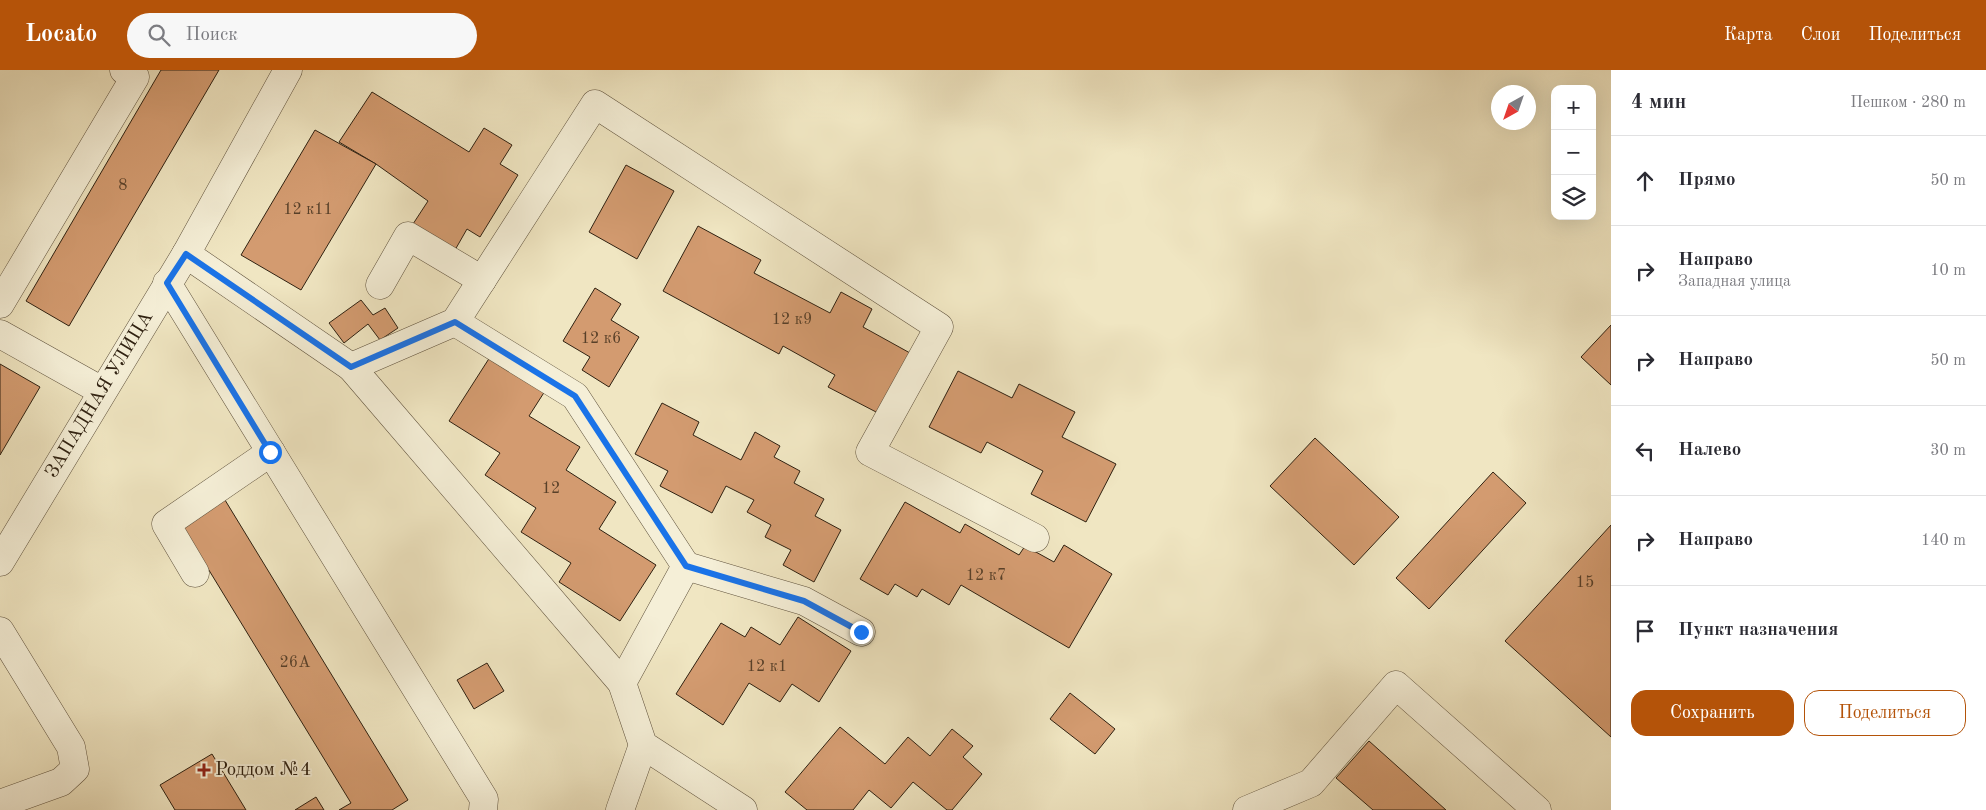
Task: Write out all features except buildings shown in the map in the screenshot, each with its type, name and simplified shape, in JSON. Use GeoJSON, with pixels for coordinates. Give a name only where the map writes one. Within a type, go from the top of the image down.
{"type":"FeatureCollection","features":[{"type":"Feature","properties":{"kind":"street","name":"ЗАПАДНАЯ УЛИЦА"},"geometry":{"type":"LineString","coordinates":[[0,562],[186,254],[288,70]]}},
{"type":"Feature","properties":{"kind":"street"},"geometry":{"type":"LineString","coordinates":[[0,304],[129,74]]}},
{"type":"Feature","properties":{"kind":"street"},"geometry":{"type":"LineString","coordinates":[[351,367],[455,322],[596,104],[939,327],[870,452],[1035,538]]}},
{"type":"Feature","properties":{"kind":"street"},"geometry":{"type":"LineString","coordinates":[[380,285],[408,236],[482,280]]}},
{"type":"Feature","properties":{"kind":"street"},"geometry":{"type":"LineString","coordinates":[[186,254],[351,367],[622,683],[643,745],[620,810]]}},
{"type":"Feature","properties":{"kind":"street"},"geometry":{"type":"LineString","coordinates":[[167,283],[484,798],[483,810]]}},
{"type":"Feature","properties":{"kind":"street"},"geometry":{"type":"LineString","coordinates":[[455,322],[575,396],[686,566],[804,601],[861,632]]}},
{"type":"Feature","properties":{"kind":"street"},"geometry":{"type":"LineString","coordinates":[[0,334],[102,391]]}},
{"type":"Feature","properties":{"kind":"street"},"geometry":{"type":"LineString","coordinates":[[195,573],[166,524],[270,452]]}},
{"type":"Feature","properties":{"kind":"street"},"geometry":{"type":"LineString","coordinates":[[622,683],[686,566]]}},
{"type":"Feature","properties":{"kind":"street"},"geometry":{"type":"LineString","coordinates":[[0,631],[71,747],[75,769],[61,782],[0,804]]}},
{"type":"Feature","properties":{"kind":"street"},"geometry":{"type":"LineString","coordinates":[[1247,810],[1311,783],[1396,685],[1537,810]]}},
{"type":"Feature","properties":{"kind":"street"},"geometry":{"type":"LineString","coordinates":[[643,745],[743,810]]}},
{"type":"Feature","properties":{"kind":"place","name":"Роддом №4"},"geometry":{"type":"Point","coordinates":[204,770]}},
{"type":"Feature","properties":{"kind":"route"},"geometry":{"type":"LineString","coordinates":[[270,452],[167,283],[186,254],[351,367],[455,322],[575,396],[686,566],[804,601],[861,632]]}}]}
